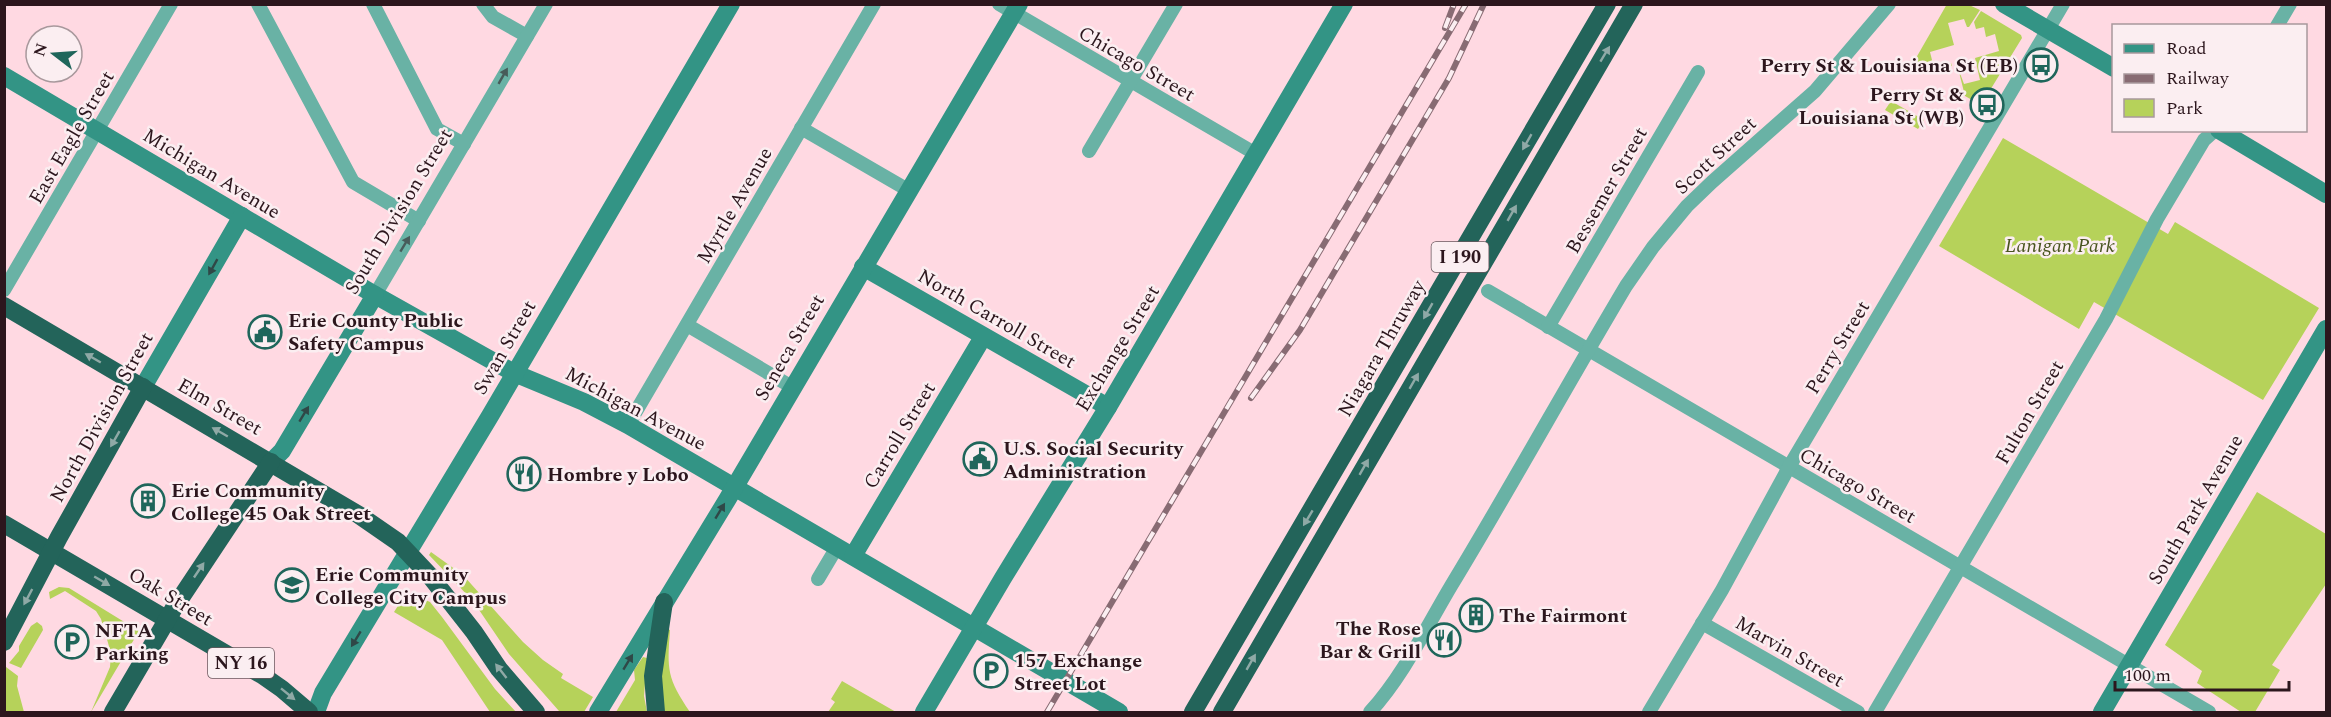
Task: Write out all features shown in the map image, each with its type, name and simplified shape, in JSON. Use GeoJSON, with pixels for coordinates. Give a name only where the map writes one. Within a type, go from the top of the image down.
{"type":"FeatureCollection","features":[{"type":"Feature","properties":{"kind":"highway","name":"Niagara Thruway"},"geometry":{"type":"LineString","coordinates":[[1193,712],[1606,4]]}},
{"type":"Feature","properties":{"kind":"highway","name":"I 190"},"geometry":{"type":"LineString","coordinates":[[1222,712],[1634,4]]}},
{"type":"Feature","properties":{"kind":"highway","name":"Elm Street"},"geometry":{"type":"LineString","coordinates":[[4,306],[271,462],[359,515],[398,542],[447,597],[500,669],[536,712]]}},
{"type":"Feature","properties":{"kind":"highway","name":"North Division Street"},"geometry":{"type":"LineString","coordinates":[[4,642],[51,551],[143,387]]}},
{"type":"Feature","properties":{"kind":"highway","name":"South Division Street"},"geometry":{"type":"LineString","coordinates":[[113,712],[167,619],[271,462]]}},
{"type":"Feature","properties":{"kind":"highway","name":"Oak Street"},"geometry":{"type":"LineString","coordinates":[[4,524],[262,675],[309,712]]}},
{"type":"Feature","properties":{"kind":"highway"},"geometry":{"type":"LineString","coordinates":[[656,712],[654,670],[664,602]]}},
{"type":"Feature","properties":{"kind":"street","name":"East Eagle Street"},"geometry":{"type":"LineString","coordinates":[[4,290],[171,4]]}},
{"type":"Feature","properties":{"kind":"street"},"geometry":{"type":"LineString","coordinates":[[258,4],[353,182],[419,221]]}},
{"type":"Feature","properties":{"kind":"street"},"geometry":{"type":"LineString","coordinates":[[373,4],[437,129],[464,144]]}},
{"type":"Feature","properties":{"kind":"street"},"geometry":{"type":"LineString","coordinates":[[483,4],[493,17],[527,36]]}},
{"type":"Feature","properties":{"kind":"street","name":"South Division Street"},"geometry":{"type":"LineString","coordinates":[[271,462],[282,452],[546,4]]}},
{"type":"Feature","properties":{"kind":"street","name":"Swan Street"},"geometry":{"type":"LineString","coordinates":[[316,712],[323,693],[731,4]]}},
{"type":"Feature","properties":{"kind":"street","name":"Myrtle Avenue"},"geometry":{"type":"LineString","coordinates":[[628,425],[874,4]]}},
{"type":"Feature","properties":{"kind":"street"},"geometry":{"type":"LineString","coordinates":[[1089,151],[1176,4]]}},
{"type":"Feature","properties":{"kind":"street","name":"Exchange Street"},"geometry":{"type":"LineString","coordinates":[[924,712],[1108,407],[1344,4]]}},
{"type":"Feature","properties":{"kind":"street","name":"Scott Street"},"geometry":{"type":"LineString","coordinates":[[1370,712],[1382,699],[1476,545],[1626,286],[1664,233],[1712,182],[1815,91],[1889,4]]}},
{"type":"Feature","properties":{"kind":"street"},"geometry":{"type":"LineString","coordinates":[[2004,4],[2112,67]]}},
{"type":"Feature","properties":{"kind":"street","name":"Perry Street"},"geometry":{"type":"LineString","coordinates":[[1649,712],[1702,623],[1789,467],[2049,30],[2062,4]]}},
{"type":"Feature","properties":{"kind":"street"},"geometry":{"type":"LineString","coordinates":[[2278,24],[2290,4]]}},
{"type":"Feature","properties":{"kind":"street","name":"Chicago Street"},"geometry":{"type":"LineString","coordinates":[[1010,7],[1130,82],[1256,154]]}},
{"type":"Feature","properties":{"kind":"street","name":"Seneca Street"},"geometry":{"type":"LineString","coordinates":[[598,712],[908,190],[1010,7]]}},
{"type":"Feature","properties":{"kind":"street","name":"Bessemer Street"},"geometry":{"type":"LineString","coordinates":[[1548,327],[1698,72]]}},
{"type":"Feature","properties":{"kind":"street","name":"Michigan Avenue"},"geometry":{"type":"LineString","coordinates":[[4,76],[375,295],[514,373],[570,396],[628,425],[1119,712]]}},
{"type":"Feature","properties":{"kind":"street"},"geometry":{"type":"LineString","coordinates":[[801,129],[908,190]]}},
{"type":"Feature","properties":{"kind":"street","name":"Fulton Street"},"geometry":{"type":"LineString","coordinates":[[1875,712],[2106,319],[2157,219],[2204,140],[2214,132]]}},
{"type":"Feature","properties":{"kind":"street"},"geometry":{"type":"LineString","coordinates":[[2220,132],[2326,194]]}},
{"type":"Feature","properties":{"kind":"street","name":"North Division Street"},"geometry":{"type":"LineString","coordinates":[[143,387],[242,216]]}},
{"type":"Feature","properties":{"kind":"street","name":"North Carroll Street"},"geometry":{"type":"LineString","coordinates":[[863,267],[1108,407]]}},
{"type":"Feature","properties":{"kind":"street","name":"Chicago Street"},"geometry":{"type":"LineString","coordinates":[[1488,291],[2209,712]]}},
{"type":"Feature","properties":{"kind":"street"},"geometry":{"type":"LineString","coordinates":[[687,325],[792,387]]}},
{"type":"Feature","properties":{"kind":"street","name":"South Park Avenue"},"geometry":{"type":"LineString","coordinates":[[2102,712],[2326,328]]}},
{"type":"Feature","properties":{"kind":"street","name":"Carroll Street"},"geometry":{"type":"LineString","coordinates":[[853,556],[983,337]]}},
{"type":"Feature","properties":{"kind":"street"},"geometry":{"type":"LineString","coordinates":[[818,579],[837,547]]}},
{"type":"Feature","properties":{"kind":"street","name":"Marvin Street"},"geometry":{"type":"LineString","coordinates":[[1702,623],[1858,712]]}},
{"type":"Feature","properties":{"kind":"green space"},"geometry":{"type":"Polygon","coordinates":[[[1947,4],[1969,5],[1980,10],[1969,27],[1964,19],[1948,23],[1954,45],[1930,52],[1934,68],[1951,63],[1952,66],[1926,73],[1912,65],[1947,4]]]}},
{"type":"Feature","properties":{"kind":"green space"},"geometry":{"type":"Polygon","coordinates":[[[1981,11],[2021,35],[2022,38],[1981,105],[1965,96],[1958,68],[1964,84],[1980,80],[1975,58],[1999,51],[1995,34],[1986,37],[1984,27],[1976,29],[1974,22],[1981,11]]]}},
{"type":"Feature","properties":{"kind":"green space"},"geometry":{"type":"Polygon","coordinates":[[[1891,101],[1924,120],[1918,129],[1885,110],[1891,101]]]}},
{"type":"Feature","properties":{"kind":"green space","name":"Lanigan Park"},"geometry":{"type":"Polygon","coordinates":[[[2003,138],[2168,234],[2175,222],[2319,308],[2263,400],[2094,302],[2079,329],[1939,246],[2003,138]]]}},
{"type":"Feature","properties":{"kind":"green space"},"geometry":{"type":"Polygon","coordinates":[[[2257,492],[2326,534],[2326,584],[2272,665],[2280,670],[2255,712],[2241,712],[2197,683],[2202,671],[2165,645],[2257,492]]]}},
{"type":"Feature","properties":{"kind":"green space"},"geometry":{"type":"Polygon","coordinates":[[[431,552],[463,575],[523,642],[563,674],[561,678],[593,697],[584,712],[559,711],[509,654],[473,601],[429,555],[431,552]]]}},
{"type":"Feature","properties":{"kind":"green space"},"geometry":{"type":"Polygon","coordinates":[[[59,587],[69,588],[139,631],[91,712],[110,667],[111,653],[101,619],[96,611],[65,591],[50,599],[49,592],[59,587]]]}},
{"type":"Feature","properties":{"kind":"green space"},"geometry":{"type":"Polygon","coordinates":[[[412,594],[430,602],[495,689],[516,712],[490,712],[442,640],[394,612],[403,598],[412,594]]]}},
{"type":"Feature","properties":{"kind":"green space"},"geometry":{"type":"Polygon","coordinates":[[[37,622],[43,630],[21,668],[9,663],[19,651],[19,646],[31,626],[37,622]]]}},
{"type":"Feature","properties":{"kind":"green space"},"geometry":{"type":"Polygon","coordinates":[[[666,628],[670,630],[670,673],[690,712],[663,712],[659,693],[666,628]]]}},
{"type":"Feature","properties":{"kind":"green space"},"geometry":{"type":"Polygon","coordinates":[[[643,657],[647,658],[644,696],[647,712],[616,712],[635,680],[634,670],[643,657]]]}},
{"type":"Feature","properties":{"kind":"green space"},"geometry":{"type":"Polygon","coordinates":[[[6,667],[18,676],[17,686],[24,712],[5,712],[4,670],[6,667]]]}},
{"type":"Feature","properties":{"kind":"green space"},"geometry":{"type":"Polygon","coordinates":[[[842,681],[896,712],[828,712],[835,702],[831,699],[842,681]]]}},
{"type":"Feature","properties":{"kind":"railway"},"geometry":{"type":"LineString","coordinates":[[1445,28],[1454,4]]}},
{"type":"Feature","properties":{"kind":"railway"},"geometry":{"type":"LineString","coordinates":[[1047,712],[1466,4]]}},
{"type":"Feature","properties":{"kind":"railway"},"geometry":{"type":"LineString","coordinates":[[1251,398],[1300,330],[1449,78],[1484,4]]}},
{"type":"Feature","properties":{"kind":"place","name":"Perry St & Louisiana St (EB)"},"geometry":{"type":"Point","coordinates":[2041,65]}},
{"type":"Feature","properties":{"kind":"place","name":"Perry St & Louisiana St (WB)"},"geometry":{"type":"Point","coordinates":[1987,105]}},
{"type":"Feature","properties":{"kind":"place","name":"Erie County Public Safety Campus"},"geometry":{"type":"Point","coordinates":[265,332]}},
{"type":"Feature","properties":{"kind":"place","name":"U.S. Social Security Administration"},"geometry":{"type":"Point","coordinates":[980,459]}},
{"type":"Feature","properties":{"kind":"place","name":"Hombre y Lobo"},"geometry":{"type":"Point","coordinates":[524,474]}},
{"type":"Feature","properties":{"kind":"place","name":"Erie Community College 45 Oak Street"},"geometry":{"type":"Point","coordinates":[148,501]}},
{"type":"Feature","properties":{"kind":"place","name":"Erie Community College City Campus"},"geometry":{"type":"Point","coordinates":[292,585]}},
{"type":"Feature","properties":{"kind":"place","name":"The Fairmont"},"geometry":{"type":"Point","coordinates":[1476,615]}},
{"type":"Feature","properties":{"kind":"place","name":"The Rose Bar & Grill"},"geometry":{"type":"Point","coordinates":[1444,640]}},
{"type":"Feature","properties":{"kind":"place","name":"NFTA Parking"},"geometry":{"type":"Point","coordinates":[72,642]}},
{"type":"Feature","properties":{"kind":"place","name":"157 Exchange Street Lot"},"geometry":{"type":"Point","coordinates":[991,671]}}]}
